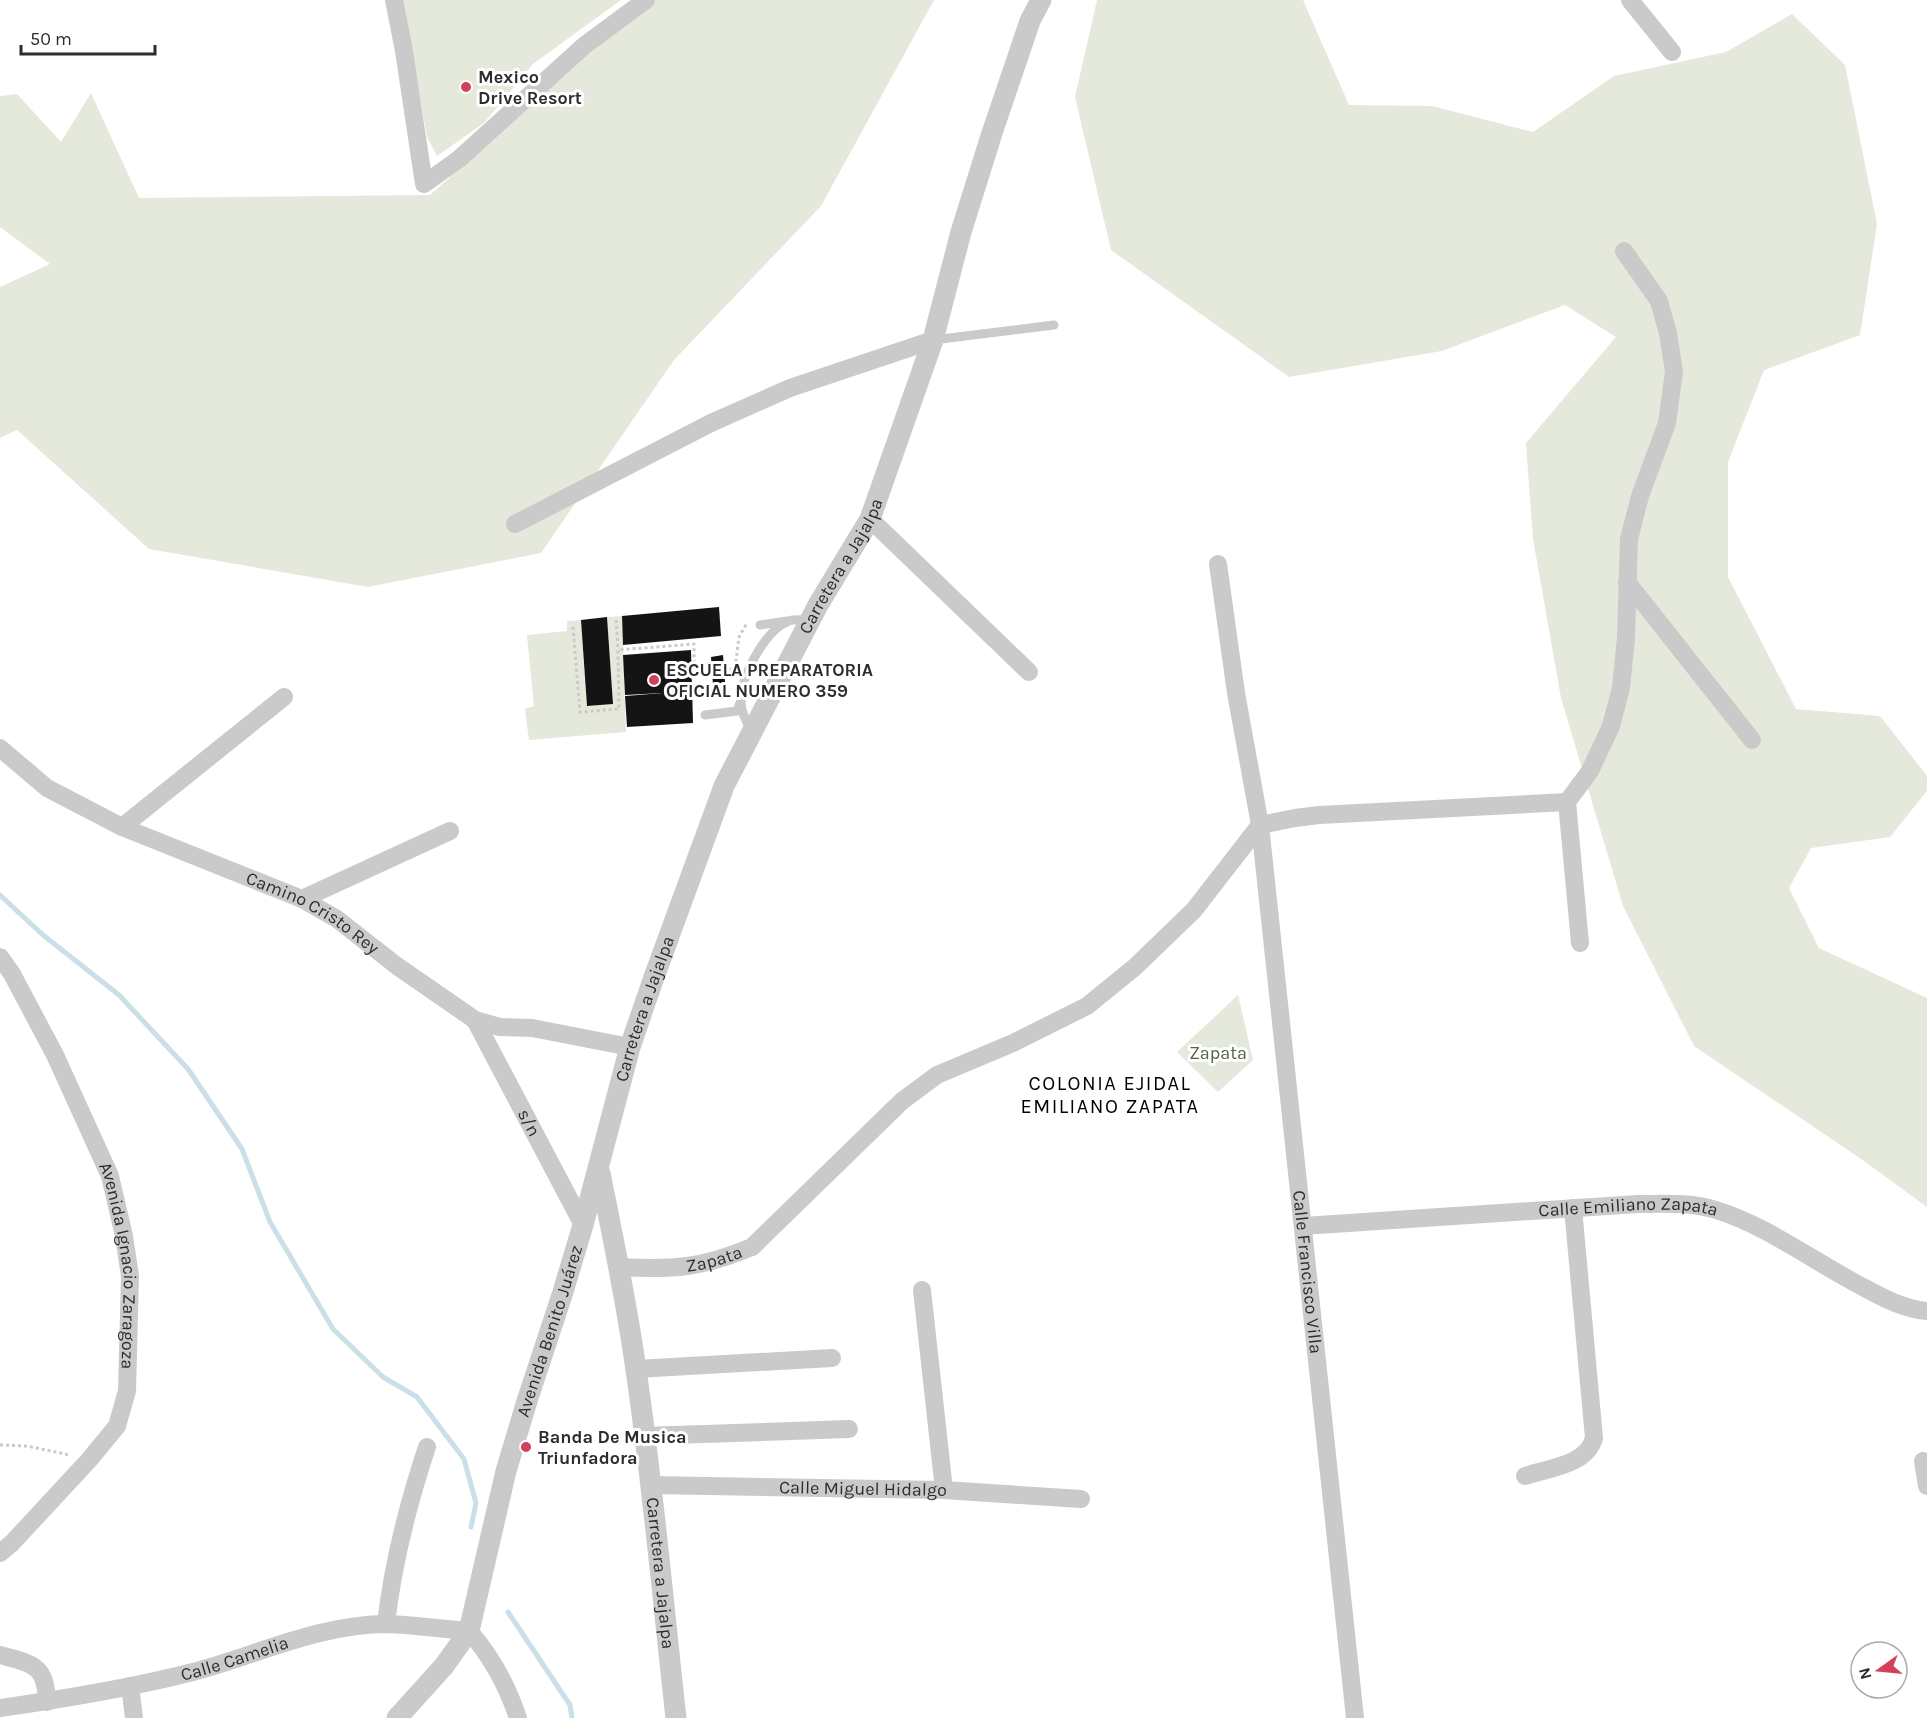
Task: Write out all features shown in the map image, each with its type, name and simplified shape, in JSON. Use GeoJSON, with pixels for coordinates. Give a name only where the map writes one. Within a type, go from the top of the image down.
{"type":"FeatureCollection","features":[{"type":"Feature","properties":{"kind":"street"},"geometry":{"type":"LineString","coordinates":[[394,0],[424,183],[459,159],[585,45],[646,0]]}},
{"type":"Feature","properties":{"kind":"street","name":"Carretera a Jajalpa"},"geometry":{"type":"LineString","coordinates":[[676,1718],[636,1369],[619,1267],[598,1166],[630,1047],[724,786],[752,734],[800,620],[870,519],[932,344],[961,232],[992,133],[1030,21],[1041,0]]}},
{"type":"Feature","properties":{"kind":"street"},"geometry":{"type":"LineString","coordinates":[[1630,0],[1672,52]]}},
{"type":"Feature","properties":{"kind":"street"},"geometry":{"type":"LineString","coordinates":[[1580,943],[1567,802],[1590,771],[1611,726],[1621,688],[1625,648],[1629,539],[1640,496],[1667,423],[1674,372],[1668,333],[1659,301],[1624,251]]}},
{"type":"Feature","properties":{"kind":"street"},"geometry":{"type":"LineString","coordinates":[[515,524],[711,423],[790,388],[932,344]]}},
{"type":"Feature","properties":{"kind":"street"},"geometry":{"type":"LineString","coordinates":[[870,519],[1029,672]]}},
{"type":"Feature","properties":{"kind":"street","name":"Calle Francisco Villa"},"geometry":{"type":"LineString","coordinates":[[1218,564],[1236,693],[1260,825],[1355,1718]]}},
{"type":"Feature","properties":{"kind":"street"},"geometry":{"type":"LineString","coordinates":[[1627,582],[1752,740]]}},
{"type":"Feature","properties":{"kind":"street"},"geometry":{"type":"LineString","coordinates":[[122,827],[284,697]]}},
{"type":"Feature","properties":{"kind":"street","name":"Camino Cristo Rey"},"geometry":{"type":"LineString","coordinates":[[0,748],[47,788],[122,827],[303,899],[337,919],[397,966],[475,1020],[500,1027],[532,1028],[630,1047]]}},
{"type":"Feature","properties":{"kind":"street"},"geometry":{"type":"LineString","coordinates":[[1260,825],[1319,815],[1567,802]]}},
{"type":"Feature","properties":{"kind":"street","name":"Zapata"},"geometry":{"type":"LineString","coordinates":[[619,1267],[656,1269],[696,1266],[728,1257],[752,1246],[894,1108],[937,1075],[1013,1043],[1087,1006],[1135,967],[1194,910],[1260,825]]}},
{"type":"Feature","properties":{"kind":"street"},"geometry":{"type":"LineString","coordinates":[[303,899],[450,831]]}},
{"type":"Feature","properties":{"kind":"street","name":"Avenida Ignacio Zaragoza"},"geometry":{"type":"LineString","coordinates":[[0,957],[12,974],[55,1055],[110,1176],[124,1236],[130,1276],[127,1390],[117,1426],[89,1460],[0,1553]]}},
{"type":"Feature","properties":{"kind":"street","name":"s/n"},"geometry":{"type":"LineString","coordinates":[[475,1020],[583,1226]]}},
{"type":"Feature","properties":{"kind":"street","name":"Avenida Benito Juárez"},"geometry":{"type":"LineString","coordinates":[[397,1718],[444,1666],[469,1631],[506,1472],[583,1226],[598,1166]]}},
{"type":"Feature","properties":{"kind":"street","name":"Calle Emiliano Zapata"},"geometry":{"type":"LineString","coordinates":[[1303,1226],[1638,1204],[1686,1204],[1715,1209],[1750,1224],[1884,1298],[1912,1310],[1927,1311]]}},
{"type":"Feature","properties":{"kind":"street"},"geometry":{"type":"LineString","coordinates":[[1525,1476],[1586,1454],[1592,1446],[1594,1437],[1573,1208]]}},
{"type":"Feature","properties":{"kind":"street","name":"Calle Miguel Hidalgo"},"geometry":{"type":"LineString","coordinates":[[651,1485],[945,1490],[922,1290]]}},
{"type":"Feature","properties":{"kind":"street"},"geometry":{"type":"LineString","coordinates":[[636,1369],[832,1358]]}},
{"type":"Feature","properties":{"kind":"street"},"geometry":{"type":"LineString","coordinates":[[645,1436],[849,1430]]}},
{"type":"Feature","properties":{"kind":"street"},"geometry":{"type":"LineString","coordinates":[[386,1624],[394,1568],[413,1489],[427,1448]]}},
{"type":"Feature","properties":{"kind":"street"},"geometry":{"type":"LineString","coordinates":[[1923,1461],[1927,1486]]}},
{"type":"Feature","properties":{"kind":"street"},"geometry":{"type":"LineString","coordinates":[[945,1490],[1082,1499]]}},
{"type":"Feature","properties":{"kind":"street","name":"Calle Camelia"},"geometry":{"type":"LineString","coordinates":[[0,1708],[47,1702],[130,1686],[191,1672],[297,1639],[349,1628],[386,1624],[469,1631]]}},
{"type":"Feature","properties":{"kind":"street"},"geometry":{"type":"LineString","coordinates":[[469,1631],[498,1669],[518,1718]]}},
{"type":"Feature","properties":{"kind":"street"},"geometry":{"type":"LineString","coordinates":[[0,1654],[28,1663],[38,1669],[45,1679],[47,1702]]}},
{"type":"Feature","properties":{"kind":"street"},"geometry":{"type":"LineString","coordinates":[[130,1686],[134,1718]]}},
{"type":"Feature","properties":{"kind":"lane"},"geometry":{"type":"LineString","coordinates":[[932,344],[1054,325]]}},
{"type":"Feature","properties":{"kind":"lane"},"geometry":{"type":"LineString","coordinates":[[760,624],[800,620]]}},
{"type":"Feature","properties":{"kind":"lane"},"geometry":{"type":"LineString","coordinates":[[705,715],[737,711],[746,675],[756,655],[772,633],[800,620]]}},
{"type":"Feature","properties":{"kind":"lane"},"geometry":{"type":"LineString","coordinates":[[741,700],[743,713],[752,734]]}},
{"type":"Feature","properties":{"kind":"path"},"geometry":{"type":"LineString","coordinates":[[573,627],[580,712],[619,709],[616,620]]}},
{"type":"Feature","properties":{"kind":"path"},"geometry":{"type":"LineString","coordinates":[[618,650],[694,644],[694,675],[712,674]]}},
{"type":"Feature","properties":{"kind":"path"},"geometry":{"type":"LineString","coordinates":[[0,1445],[27,1446],[89,1460]]}},
{"type":"Feature","properties":{"kind":"green space","name":"Mexico Drive Resort"},"geometry":{"type":"Polygon","coordinates":[[[403,0],[621,0],[533,64],[484,123],[437,156],[427,137],[403,0]]]}},
{"type":"Feature","properties":{"kind":"green space"},"geometry":{"type":"Polygon","coordinates":[[[656,0],[934,0],[821,206],[674,360],[541,553],[368,587],[149,549],[17,430],[0,438],[0,287],[50,264],[0,227],[0,96],[17,94],[61,142],[91,93],[139,198],[430,195],[634,13],[656,0]]]}},
{"type":"Feature","properties":{"kind":"green space"},"geometry":{"type":"Polygon","coordinates":[[[1097,0],[1303,0],[1349,105],[1432,106],[1533,132],[1614,76],[1726,52],[1792,14],[1845,65],[1877,224],[1860,335],[1764,370],[1728,462],[1728,577],[1796,709],[1880,716],[1927,776],[1927,791],[1890,837],[1811,848],[1789,888],[1819,948],[1927,998],[1927,1207],[1864,1161],[1694,1046],[1623,906],[1561,698],[1533,539],[1526,443],[1616,337],[1565,305],[1442,351],[1289,377],[1111,250],[1075,97],[1097,0]]]}},
{"type":"Feature","properties":{"kind":"green space"},"geometry":{"type":"Polygon","coordinates":[[[622,616],[626,732],[529,740],[525,709],[534,706],[527,635],[567,631],[567,621],[581,620],[587,706],[613,704],[607,617],[622,616]]]}},
{"type":"Feature","properties":{"kind":"green space","name":"Zapata"},"geometry":{"type":"Polygon","coordinates":[[[1238,995],[1253,1060],[1218,1092],[1177,1052],[1238,995]]]}},
{"type":"Feature","properties":{"kind":"building"},"geometry":{"type":"Polygon","coordinates":[[[719,607],[721,636],[623,645],[622,616],[719,607]]]}},
{"type":"Feature","properties":{"kind":"building"},"geometry":{"type":"Polygon","coordinates":[[[607,617],[613,704],[587,706],[581,620],[607,617]]]}},
{"type":"Feature","properties":{"kind":"building"},"geometry":{"type":"Polygon","coordinates":[[[691,650],[693,723],[627,727],[625,696],[663,693],[625,695],[623,655],[691,650]]]}},
{"type":"Feature","properties":{"kind":"building"},"geometry":{"type":"Polygon","coordinates":[[[723,655],[725,682],[713,685],[711,657],[723,655]]]}},
{"type":"Feature","properties":{"kind":"waterway"},"geometry":{"type":"LineString","coordinates":[[0,895],[43,935],[119,995],[188,1069],[242,1149],[270,1222],[333,1329],[383,1377],[417,1397],[464,1459],[476,1503],[471,1527]]}},
{"type":"Feature","properties":{"kind":"waterway"},"geometry":{"type":"LineString","coordinates":[[508,1612],[570,1705],[572,1718]]}},
{"type":"Feature","properties":{"kind":"place","name":"Mexico Drive Resort"},"geometry":{"type":"Point","coordinates":[466,87]}},
{"type":"Feature","properties":{"kind":"place","name":"ESCUELA PREPARATORIA OFICIAL NUMERO 359"},"geometry":{"type":"Point","coordinates":[654,680]}},
{"type":"Feature","properties":{"kind":"place","name":"Banda De Musica Triunfadora"},"geometry":{"type":"Point","coordinates":[526,1447]}},
{"type":"Feature","properties":{"kind":"district","name":"COLONIA EJIDAL EMILIANO ZAPATA"},"geometry":{"type":"Point","coordinates":[1110,1094]}}]}
